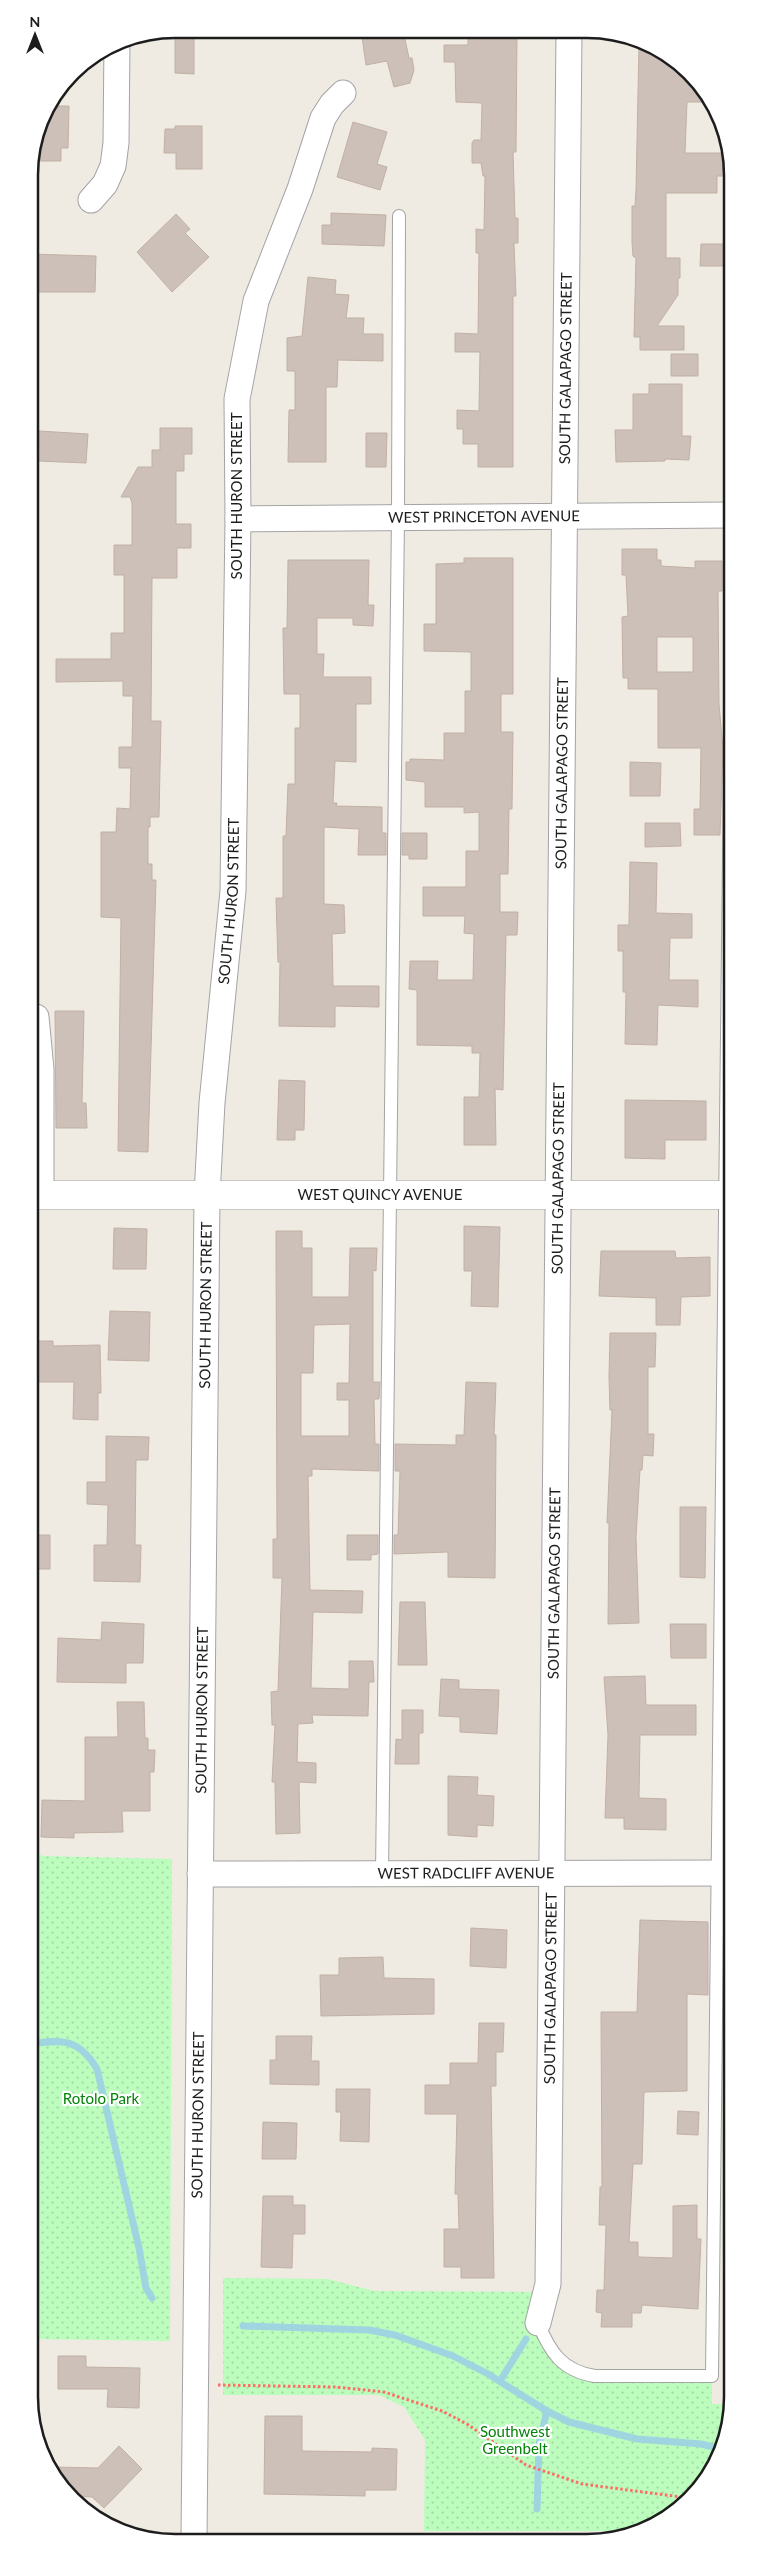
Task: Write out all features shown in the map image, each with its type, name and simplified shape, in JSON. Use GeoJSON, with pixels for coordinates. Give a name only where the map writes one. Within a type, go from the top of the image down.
{"type":"FeatureCollection","features":[{"type":"Feature","properties":{"kind":"street","name":"SOUTH GALAPAGO STREET"},"geometry":{"type":"LineString","coordinates":[[538,2323],[548,2284],[566,516],[569,38]]}},
{"type":"Feature","properties":{"kind":"street"},"geometry":{"type":"LineString","coordinates":[[92,200],[105,184],[113,166],[116,144],[118,50]]}},
{"type":"Feature","properties":{"kind":"street","name":"SOUTH HURON STREET"},"geometry":{"type":"LineString","coordinates":[[194,2534],[207,1195],[212,1103],[233,891],[238,518],[237,399],[249,329],[256,301],[300,189],[323,118],[343,93]]}},
{"type":"Feature","properties":{"kind":"street","name":"WEST PRINCETON AVENUE"},"geometry":{"type":"LineString","coordinates":[[238,518],[724,515]]}},
{"type":"Feature","properties":{"kind":"street"},"geometry":{"type":"LineString","coordinates":[[38,1038],[41,1069],[38,1145]]}},
{"type":"Feature","properties":{"kind":"street","name":"WEST QUINCY AVENUE"},"geometry":{"type":"LineString","coordinates":[[38,1195],[724,1195]]}},
{"type":"Feature","properties":{"kind":"street","name":"WEST RADCLIFF AVENUE"},"geometry":{"type":"LineString","coordinates":[[200,1874],[723,1873]]}},
{"type":"Feature","properties":{"kind":"lane"},"geometry":{"type":"LineString","coordinates":[[382,1874],[398,517],[399,216]]}},
{"type":"Feature","properties":{"kind":"lane"},"geometry":{"type":"LineString","coordinates":[[538,2323],[546,2344],[556,2358],[566,2367],[581,2374],[594,2376],[712,2376],[723,1942]]}},
{"type":"Feature","properties":{"kind":"path"},"geometry":{"type":"LineString","coordinates":[[196,2383],[223,2386],[335,2388],[384,2392],[427,2406],[467,2424],[526,2464],[548,2470],[582,2484],[606,2489],[679,2497]]}},
{"type":"Feature","properties":{"kind":"green space","name":"Rotolo Park"},"geometry":{"type":"Polygon","coordinates":[[[38,1853],[43,1856],[172,1859],[170,2341],[38,2339],[38,1853]]]}},
{"type":"Feature","properties":{"kind":"green space","name":"Southwest Greenbelt"},"geometry":{"type":"Polygon","coordinates":[[[223,2278],[328,2279],[374,2291],[539,2292],[547,2344],[581,2374],[712,2376],[712,2404],[723,2405],[721,2423],[713,2449],[700,2473],[689,2487],[670,2505],[639,2523],[613,2531],[424,2531],[425,2440],[404,2407],[379,2395],[223,2395],[223,2278]]]}},
{"type":"Feature","properties":{"kind":"building"},"geometry":{"type":"Polygon","coordinates":[[[175,38],[194,38],[194,74],[175,73],[175,38]]]}},
{"type":"Feature","properties":{"kind":"building"},"geometry":{"type":"Polygon","coordinates":[[[362,38],[405,38],[414,70],[410,83],[394,87],[387,61],[366,65],[362,38]]]}},
{"type":"Feature","properties":{"kind":"building"},"geometry":{"type":"Polygon","coordinates":[[[468,38],[517,38],[516,152],[513,152],[515,218],[518,218],[518,243],[514,243],[516,296],[513,296],[513,467],[478,467],[478,444],[463,444],[463,429],[457,429],[457,410],[479,411],[480,352],[455,352],[455,333],[478,334],[479,253],[476,253],[476,229],[484,230],[485,176],[483,176],[481,163],[472,163],[472,143],[474,140],[481,140],[482,103],[456,102],[455,62],[444,62],[444,45],[468,45],[468,38]]]}},
{"type":"Feature","properties":{"kind":"building"},"geometry":{"type":"Polygon","coordinates":[[[639,48],[670,66],[695,91],[702,102],[687,102],[685,153],[722,153],[724,176],[717,176],[717,193],[666,193],[666,258],[680,258],[680,278],[678,278],[678,295],[657,326],[684,326],[684,350],[640,350],[640,337],[634,337],[636,258],[633,256],[632,206],[635,206],[639,48]]]}},
{"type":"Feature","properties":{"kind":"building"},"geometry":{"type":"Polygon","coordinates":[[[56,106],[69,106],[68,148],[61,148],[61,161],[39,161],[42,139],[52,114],[56,106]]]}},
{"type":"Feature","properties":{"kind":"building"},"geometry":{"type":"Polygon","coordinates":[[[353,122],[387,132],[377,164],[387,167],[380,190],[337,177],[353,122]]]}},
{"type":"Feature","properties":{"kind":"building"},"geometry":{"type":"Polygon","coordinates":[[[175,126],[202,126],[202,169],[176,169],[176,153],[164,153],[165,129],[175,129],[175,126]]]}},
{"type":"Feature","properties":{"kind":"building"},"geometry":{"type":"Polygon","coordinates":[[[331,213],[386,215],[384,246],[322,244],[322,225],[331,225],[331,213]]]}},
{"type":"Feature","properties":{"kind":"building"},"geometry":{"type":"Polygon","coordinates":[[[176,214],[190,229],[185,233],[209,257],[172,292],[137,252],[176,214]]]}},
{"type":"Feature","properties":{"kind":"building"},"geometry":{"type":"Polygon","coordinates":[[[701,244],[724,244],[724,266],[700,266],[701,244]]]}},
{"type":"Feature","properties":{"kind":"building"},"geometry":{"type":"Polygon","coordinates":[[[38,254],[96,256],[95,292],[38,292],[38,254]]]}},
{"type":"Feature","properties":{"kind":"building"},"geometry":{"type":"Polygon","coordinates":[[[308,277],[336,280],[335,294],[349,295],[346,318],[364,318],[363,334],[383,334],[383,361],[338,360],[337,387],[326,387],[326,462],[288,462],[289,410],[295,410],[295,371],[287,371],[287,338],[302,336],[308,277]]]}},
{"type":"Feature","properties":{"kind":"building"},"geometry":{"type":"Polygon","coordinates":[[[671,354],[698,354],[698,376],[671,376],[671,354]]]}},
{"type":"Feature","properties":{"kind":"building"},"geometry":{"type":"Polygon","coordinates":[[[649,384],[682,384],[682,436],[691,436],[689,460],[665,459],[665,461],[616,462],[615,430],[633,430],[633,394],[649,394],[649,384]]]}},
{"type":"Feature","properties":{"kind":"building"},"geometry":{"type":"Polygon","coordinates":[[[160,428],[192,428],[192,454],[184,454],[184,471],[176,471],[176,524],[191,524],[191,548],[177,548],[177,578],[152,578],[151,721],[161,721],[159,817],[150,817],[150,827],[148,827],[148,864],[152,864],[152,880],[156,880],[148,1152],[118,1151],[121,918],[101,917],[101,832],[116,832],[117,808],[130,809],[131,768],[119,768],[119,747],[132,747],[133,696],[123,696],[123,681],[56,682],[56,659],[111,659],[111,633],[124,633],[124,575],[114,575],[114,545],[132,545],[132,503],[130,497],[121,497],[138,467],[152,467],[152,450],[160,450],[160,428]]]}},
{"type":"Feature","properties":{"kind":"building"},"geometry":{"type":"Polygon","coordinates":[[[39,431],[88,434],[86,463],[38,461],[39,431]]]}},
{"type":"Feature","properties":{"kind":"building"},"geometry":{"type":"Polygon","coordinates":[[[366,433],[387,433],[386,467],[366,467],[366,433]]]}},
{"type":"Feature","properties":{"kind":"building"},"geometry":{"type":"Polygon","coordinates":[[[622,549],[657,549],[657,560],[661,560],[661,566],[695,568],[695,561],[722,561],[722,591],[718,591],[719,704],[723,750],[720,835],[694,835],[694,809],[700,809],[701,748],[658,748],[658,689],[628,689],[628,678],[623,678],[622,617],[628,616],[626,575],[622,575],[622,549]],[[657,637],[657,672],[693,672],[693,637],[657,637]]]}},
{"type":"Feature","properties":{"kind":"building"},"geometry":{"type":"Polygon","coordinates":[[[464,558],[513,558],[513,694],[501,694],[501,732],[513,732],[512,809],[509,809],[508,874],[500,874],[500,912],[518,912],[517,935],[506,935],[503,1090],[495,1089],[496,1145],[464,1145],[464,1097],[479,1097],[480,1053],[472,1053],[472,1046],[417,1045],[417,990],[409,989],[410,961],[438,961],[437,980],[473,980],[474,934],[464,933],[465,916],[423,916],[423,887],[466,887],[466,851],[479,851],[479,812],[464,813],[464,807],[425,807],[425,782],[406,780],[406,762],[410,762],[410,759],[444,760],[444,733],[465,733],[465,691],[471,691],[471,652],[424,651],[424,624],[436,624],[436,564],[464,563],[464,558]]]}},
{"type":"Feature","properties":{"kind":"building"},"geometry":{"type":"Polygon","coordinates":[[[288,560],[369,560],[368,605],[374,605],[373,626],[353,625],[353,618],[317,618],[317,654],[324,654],[323,677],[371,677],[371,704],[356,704],[356,762],[335,761],[333,803],[337,803],[336,806],[382,807],[382,833],[386,833],[386,855],[358,855],[359,829],[324,827],[324,904],[344,905],[345,933],[332,934],[333,986],[379,986],[379,1007],[335,1006],[335,1027],[279,1026],[280,962],[278,962],[276,898],[283,898],[283,836],[286,836],[288,784],[295,784],[295,728],[300,728],[300,694],[284,694],[283,628],[287,628],[288,560]]]}},
{"type":"Feature","properties":{"kind":"building"},"geometry":{"type":"Polygon","coordinates":[[[630,762],[661,763],[660,796],[630,796],[630,762]]]}},
{"type":"Feature","properties":{"kind":"building"},"geometry":{"type":"Polygon","coordinates":[[[645,823],[680,823],[681,846],[645,847],[645,823]]]}},
{"type":"Feature","properties":{"kind":"building"},"geometry":{"type":"Polygon","coordinates":[[[402,833],[427,833],[427,859],[409,859],[409,855],[402,855],[402,833]]]}},
{"type":"Feature","properties":{"kind":"building"},"geometry":{"type":"Polygon","coordinates":[[[630,862],[657,863],[656,913],[692,914],[692,938],[670,938],[669,980],[698,980],[698,1007],[658,1005],[657,1045],[625,1044],[626,992],[623,992],[623,951],[618,951],[618,925],[629,925],[630,862]]]}},
{"type":"Feature","properties":{"kind":"building"},"geometry":{"type":"Polygon","coordinates":[[[55,1011],[84,1011],[82,1103],[86,1103],[87,1128],[56,1128],[55,1011]]]}},
{"type":"Feature","properties":{"kind":"building"},"geometry":{"type":"Polygon","coordinates":[[[279,1080],[305,1081],[304,1130],[295,1130],[295,1140],[277,1140],[279,1080]]]}},
{"type":"Feature","properties":{"kind":"building"},"geometry":{"type":"Polygon","coordinates":[[[625,1100],[706,1101],[706,1140],[665,1140],[665,1159],[625,1158],[625,1100]]]}},
{"type":"Feature","properties":{"kind":"building"},"geometry":{"type":"Polygon","coordinates":[[[464,1226],[500,1227],[498,1307],[471,1306],[472,1271],[464,1271],[464,1226]]]}},
{"type":"Feature","properties":{"kind":"building"},"geometry":{"type":"Polygon","coordinates":[[[114,1228],[147,1229],[146,1269],[113,1269],[114,1228]]]}},
{"type":"Feature","properties":{"kind":"building"},"geometry":{"type":"Polygon","coordinates":[[[276,1231],[302,1231],[302,1248],[312,1248],[312,1297],[349,1297],[350,1248],[377,1248],[376,1271],[373,1270],[373,1382],[380,1382],[379,1399],[374,1399],[375,1444],[379,1444],[379,1471],[312,1469],[312,1476],[308,1476],[310,1590],[363,1591],[362,1613],[313,1612],[311,1688],[349,1689],[349,1661],[373,1661],[374,1682],[369,1682],[368,1716],[312,1715],[313,1723],[298,1724],[297,1762],[316,1763],[316,1783],[299,1782],[300,1833],[276,1834],[275,1782],[272,1782],[275,1725],[272,1725],[271,1692],[278,1691],[282,1578],[273,1578],[273,1539],[277,1539],[276,1231]],[[350,1324],[314,1325],[313,1373],[301,1373],[301,1436],[349,1436],[349,1400],[337,1400],[337,1383],[349,1383],[350,1324]]]}},
{"type":"Feature","properties":{"kind":"building"},"geometry":{"type":"Polygon","coordinates":[[[601,1251],[675,1251],[676,1258],[710,1257],[710,1296],[681,1297],[680,1325],[656,1325],[656,1298],[599,1296],[601,1251]]]}},
{"type":"Feature","properties":{"kind":"building"},"geometry":{"type":"Polygon","coordinates":[[[110,1311],[150,1312],[149,1361],[108,1360],[110,1311]]]}},
{"type":"Feature","properties":{"kind":"building"},"geometry":{"type":"Polygon","coordinates":[[[610,1333],[656,1333],[655,1367],[648,1367],[648,1434],[654,1434],[653,1456],[643,1455],[642,1470],[640,1470],[636,1537],[639,1623],[608,1624],[609,1523],[607,1523],[612,1410],[610,1410],[609,1377],[610,1333]]]}},
{"type":"Feature","properties":{"kind":"building"},"geometry":{"type":"Polygon","coordinates":[[[38,1341],[53,1341],[53,1346],[100,1345],[101,1393],[98,1393],[98,1420],[73,1419],[74,1382],[38,1382],[38,1341]]]}},
{"type":"Feature","properties":{"kind":"building"},"geometry":{"type":"Polygon","coordinates":[[[466,1382],[496,1383],[494,1435],[496,1435],[495,1578],[448,1577],[448,1552],[394,1554],[394,1535],[398,1535],[400,1471],[395,1471],[395,1444],[456,1445],[456,1435],[464,1435],[466,1382]]]}},
{"type":"Feature","properties":{"kind":"building"},"geometry":{"type":"Polygon","coordinates":[[[106,1436],[149,1437],[148,1460],[136,1460],[135,1545],[141,1545],[140,1582],[94,1581],[94,1545],[107,1545],[108,1505],[87,1504],[87,1482],[106,1482],[106,1436]]]}},
{"type":"Feature","properties":{"kind":"building"},"geometry":{"type":"Polygon","coordinates":[[[680,1507],[706,1507],[705,1578],[680,1577],[680,1507]]]}},
{"type":"Feature","properties":{"kind":"building"},"geometry":{"type":"Polygon","coordinates":[[[38,1535],[50,1535],[50,1569],[38,1569],[38,1535]]]}},
{"type":"Feature","properties":{"kind":"building"},"geometry":{"type":"Polygon","coordinates":[[[347,1535],[378,1535],[378,1554],[371,1555],[371,1560],[347,1560],[347,1535]]]}},
{"type":"Feature","properties":{"kind":"building"},"geometry":{"type":"Polygon","coordinates":[[[400,1602],[425,1602],[427,1665],[398,1665],[400,1602]]]}},
{"type":"Feature","properties":{"kind":"building"},"geometry":{"type":"Polygon","coordinates":[[[102,1622],[144,1624],[143,1663],[126,1663],[126,1683],[57,1682],[58,1638],[101,1640],[102,1622]]]}},
{"type":"Feature","properties":{"kind":"building"},"geometry":{"type":"Polygon","coordinates":[[[670,1624],[706,1624],[706,1658],[671,1658],[670,1624]]]}},
{"type":"Feature","properties":{"kind":"building"},"geometry":{"type":"Polygon","coordinates":[[[645,1676],[646,1705],[696,1705],[696,1735],[640,1735],[639,1798],[666,1799],[666,1830],[624,1829],[624,1818],[605,1818],[608,1735],[604,1677],[645,1676]]]}},
{"type":"Feature","properties":{"kind":"building"},"geometry":{"type":"Polygon","coordinates":[[[441,1679],[459,1680],[459,1689],[499,1690],[497,1734],[460,1732],[460,1717],[439,1716],[441,1679]]]}},
{"type":"Feature","properties":{"kind":"building"},"geometry":{"type":"Polygon","coordinates":[[[117,1702],[144,1702],[145,1738],[148,1738],[148,1750],[155,1750],[154,1772],[150,1772],[150,1811],[122,1811],[123,1832],[74,1833],[74,1838],[41,1837],[42,1800],[85,1801],[85,1737],[118,1737],[117,1702]]]}},
{"type":"Feature","properties":{"kind":"building"},"geometry":{"type":"Polygon","coordinates":[[[402,1710],[423,1710],[423,1733],[419,1733],[419,1764],[395,1764],[396,1739],[402,1740],[402,1710]]]}},
{"type":"Feature","properties":{"kind":"building"},"geometry":{"type":"Polygon","coordinates":[[[448,1776],[478,1777],[477,1795],[494,1796],[493,1826],[477,1825],[477,1837],[448,1835],[448,1776]]]}},
{"type":"Feature","properties":{"kind":"building"},"geometry":{"type":"Polygon","coordinates":[[[640,1920],[708,1922],[708,1995],[687,1994],[687,2091],[644,2092],[642,2164],[633,2164],[629,2242],[638,2242],[638,2257],[673,2258],[673,2206],[697,2205],[697,2239],[701,2239],[698,2309],[642,2305],[641,2313],[632,2313],[632,2327],[601,2327],[602,2313],[596,2312],[597,2290],[604,2290],[606,2225],[599,2225],[600,2187],[602,2187],[601,2012],[637,2012],[640,1920]]]}},
{"type":"Feature","properties":{"kind":"building"},"geometry":{"type":"Polygon","coordinates":[[[471,1928],[507,1930],[506,1968],[470,1966],[471,1928]]]}},
{"type":"Feature","properties":{"kind":"building"},"geometry":{"type":"Polygon","coordinates":[[[383,1957],[384,1978],[434,1979],[434,2014],[321,2016],[320,1975],[339,1975],[339,1958],[383,1957]]]}},
{"type":"Feature","properties":{"kind":"building"},"geometry":{"type":"Polygon","coordinates":[[[479,2023],[504,2023],[503,2052],[496,2052],[496,2086],[491,2086],[494,2278],[461,2278],[461,2267],[444,2267],[444,2229],[459,2229],[458,2194],[455,2194],[457,2114],[425,2114],[425,2085],[450,2085],[450,2063],[478,2063],[479,2023]]]}},
{"type":"Feature","properties":{"kind":"building"},"geometry":{"type":"Polygon","coordinates":[[[276,2036],[312,2036],[311,2061],[319,2061],[319,2085],[270,2084],[270,2060],[276,2060],[276,2036]]]}},
{"type":"Feature","properties":{"kind":"building"},"geometry":{"type":"Polygon","coordinates":[[[336,2089],[370,2089],[369,2142],[340,2141],[341,2112],[336,2112],[336,2089]]]}},
{"type":"Feature","properties":{"kind":"building"},"geometry":{"type":"Polygon","coordinates":[[[678,2111],[699,2112],[698,2135],[677,2134],[678,2111]]]}},
{"type":"Feature","properties":{"kind":"building"},"geometry":{"type":"Polygon","coordinates":[[[263,2122],[297,2123],[296,2159],[262,2159],[263,2122]]]}},
{"type":"Feature","properties":{"kind":"building"},"geometry":{"type":"Polygon","coordinates":[[[263,2196],[293,2196],[293,2205],[305,2205],[305,2234],[293,2234],[292,2268],[261,2267],[263,2196]]]}},
{"type":"Feature","properties":{"kind":"building"},"geometry":{"type":"Polygon","coordinates":[[[58,2356],[86,2356],[86,2367],[140,2368],[139,2408],[107,2407],[108,2389],[58,2389],[58,2356]]]}},
{"type":"Feature","properties":{"kind":"building"},"geometry":{"type":"Polygon","coordinates":[[[265,2416],[302,2416],[302,2451],[372,2452],[372,2448],[397,2449],[396,2490],[365,2490],[365,2496],[264,2494],[265,2416]]]}},
{"type":"Feature","properties":{"kind":"building"},"geometry":{"type":"Polygon","coordinates":[[[119,2446],[142,2469],[104,2508],[92,2497],[82,2497],[66,2480],[58,2467],[98,2468],[119,2446]]]}},
{"type":"Feature","properties":{"kind":"waterway"},"geometry":{"type":"LineString","coordinates":[[38,2043],[69,2043],[84,2052],[97,2069],[139,2248],[146,2288],[152,2298]]}},
{"type":"Feature","properties":{"kind":"waterway"},"geometry":{"type":"LineString","coordinates":[[243,2326],[369,2330],[395,2335],[453,2356],[488,2374],[547,2411],[569,2422],[637,2439],[701,2444],[714,2447]]}},
{"type":"Feature","properties":{"kind":"waterway"},"geometry":{"type":"LineString","coordinates":[[500,2381],[526,2339]]}},
{"type":"Feature","properties":{"kind":"waterway"},"geometry":{"type":"LineString","coordinates":[[537,2509],[539,2444],[547,2411]]}}]}
